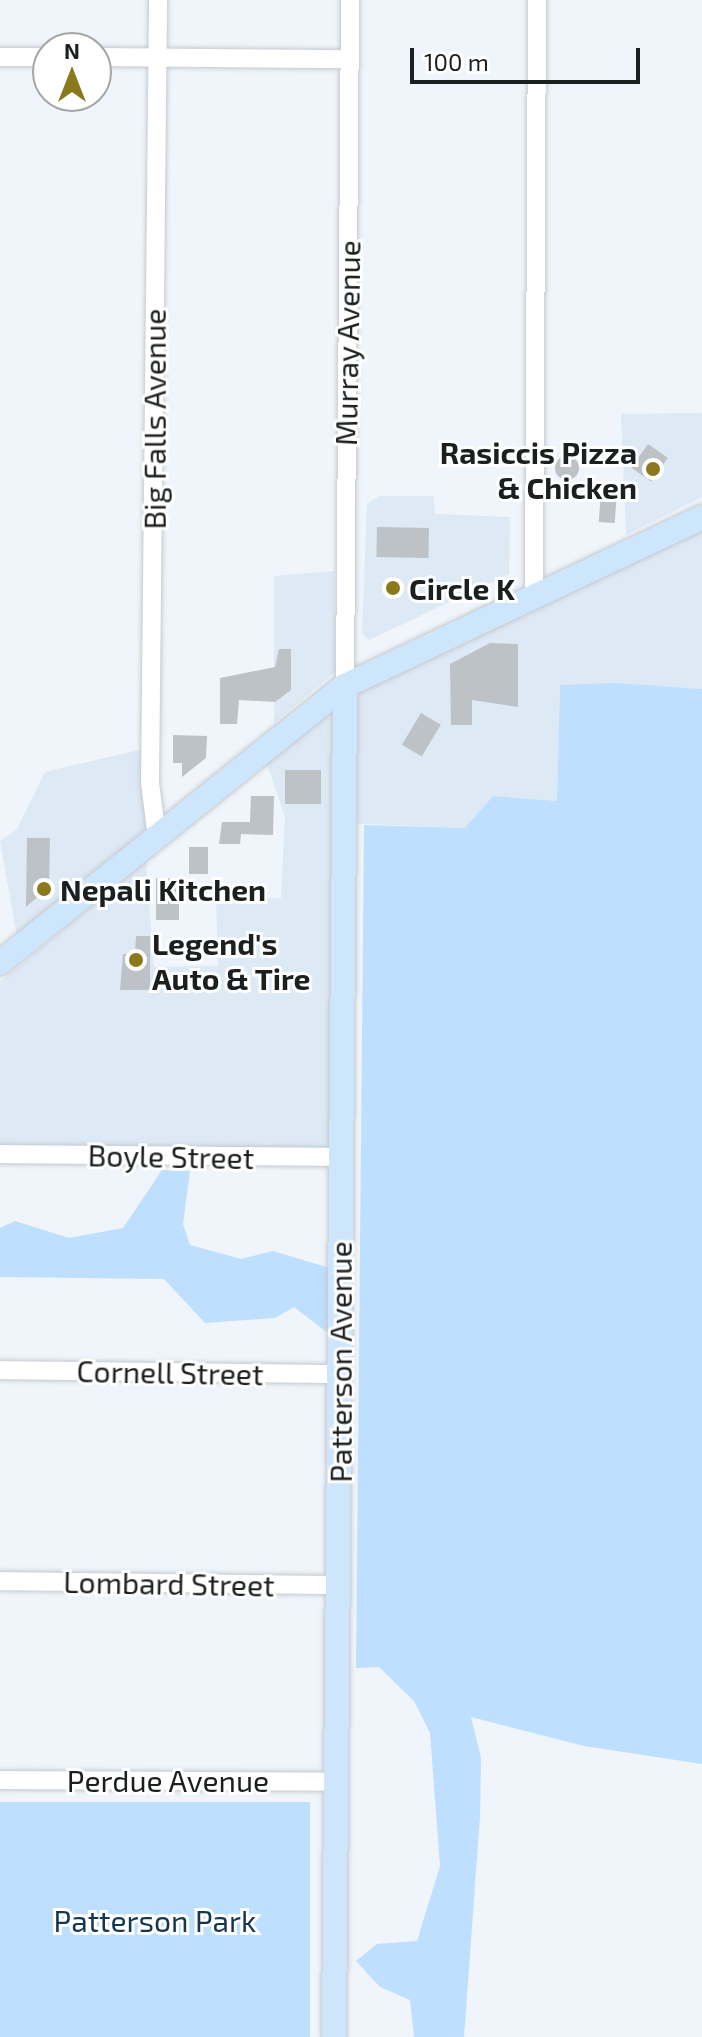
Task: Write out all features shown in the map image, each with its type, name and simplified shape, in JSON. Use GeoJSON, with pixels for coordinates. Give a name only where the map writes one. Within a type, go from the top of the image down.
{"type":"FeatureCollection","features":[{"type":"Feature","properties":{"kind":"street","name":"Big Falls Avenue"},"geometry":{"type":"LineString","coordinates":[[157,837],[150,783],[158,0]]}},
{"type":"Feature","properties":{"kind":"street","name":"Murray Avenue"},"geometry":{"type":"LineString","coordinates":[[345,686],[350,0]]}},
{"type":"Feature","properties":{"kind":"street"},"geometry":{"type":"LineString","coordinates":[[534,592],[537,0]]}},
{"type":"Feature","properties":{"kind":"street"},"geometry":{"type":"LineString","coordinates":[[0,57],[32,57]]}},
{"type":"Feature","properties":{"kind":"street"},"geometry":{"type":"LineString","coordinates":[[112,57],[349,59]]}},
{"type":"Feature","properties":{"kind":"street"},"geometry":{"type":"LineString","coordinates":[[0,963],[345,686],[534,592],[702,517]]}},
{"type":"Feature","properties":{"kind":"street","name":"Patterson Avenue"},"geometry":{"type":"LineString","coordinates":[[334,2037],[345,686]]}},
{"type":"Feature","properties":{"kind":"street","name":"Boyle Street"},"geometry":{"type":"LineString","coordinates":[[0,1154],[341,1157]]}},
{"type":"Feature","properties":{"kind":"street","name":"Cornell Street"},"geometry":{"type":"LineString","coordinates":[[0,1370],[340,1374]]}},
{"type":"Feature","properties":{"kind":"street","name":"Lombard Street"},"geometry":{"type":"LineString","coordinates":[[0,1581],[338,1585]]}},
{"type":"Feature","properties":{"kind":"street","name":"Perdue Avenue"},"geometry":{"type":"LineString","coordinates":[[0,1780],[336,1782]]}},
{"type":"Feature","properties":{"kind":"shaded area"},"geometry":{"type":"Polygon","coordinates":[[[702,413],[702,497],[626,535],[621,414],[702,413]]]}},
{"type":"Feature","properties":{"kind":"shaded area"},"geometry":{"type":"Polygon","coordinates":[[[379,496],[434,496],[435,514],[510,517],[509,574],[369,640],[362,634],[367,504],[379,496]]]}},
{"type":"Feature","properties":{"kind":"shaded area"},"geometry":{"type":"Polygon","coordinates":[[[702,517],[702,689],[560,685],[557,801],[493,796],[466,828],[344,823],[345,686],[702,517]]]}},
{"type":"Feature","properties":{"kind":"shaded area"},"geometry":{"type":"Polygon","coordinates":[[[334,571],[335,672],[274,723],[274,576],[334,571]]]}},
{"type":"Feature","properties":{"kind":"shaded area"},"geometry":{"type":"Polygon","coordinates":[[[342,692],[337,1153],[0,1147],[0,982],[146,861],[154,967],[218,966],[216,898],[281,898],[285,817],[264,755],[342,692]]]}},
{"type":"Feature","properties":{"kind":"shaded area"},"geometry":{"type":"Polygon","coordinates":[[[147,748],[153,834],[18,942],[0,841],[17,829],[45,772],[147,748]]]}},
{"type":"Feature","properties":{"kind":"green space"},"geometry":{"type":"Polygon","coordinates":[[[615,683],[702,689],[702,1764],[584,1746],[471,1717],[481,1758],[480,1816],[464,2037],[414,2037],[410,2000],[380,1987],[356,1961],[377,1944],[417,1941],[440,1866],[430,1733],[414,1701],[379,1667],[356,1668],[364,825],[465,828],[493,796],[557,801],[560,685],[615,683]]]}},
{"type":"Feature","properties":{"kind":"green space"},"geometry":{"type":"Polygon","coordinates":[[[162,1170],[190,1171],[183,1224],[190,1245],[241,1259],[273,1251],[336,1270],[337,1340],[294,1307],[275,1318],[205,1323],[164,1279],[0,1277],[0,1228],[15,1221],[69,1238],[123,1228],[162,1170]]]}},
{"type":"Feature","properties":{"kind":"green space","name":"Patterson Park"},"geometry":{"type":"Polygon","coordinates":[[[0,1802],[310,1802],[310,2037],[0,2037],[0,1802]]]}},
{"type":"Feature","properties":{"kind":"building"},"geometry":{"type":"Polygon","coordinates":[[[648,444],[668,458],[651,482],[631,468],[648,444]]]}},
{"type":"Feature","properties":{"kind":"building"},"geometry":{"type":"Polygon","coordinates":[[[567,456],[576,459],[579,468],[576,477],[567,480],[558,477],[555,468],[558,459],[567,456]]]}},
{"type":"Feature","properties":{"kind":"building"},"geometry":{"type":"Polygon","coordinates":[[[601,490],[617,491],[615,523],[599,522],[601,490]]]}},
{"type":"Feature","properties":{"kind":"building"},"geometry":{"type":"Polygon","coordinates":[[[377,527],[429,528],[428,558],[376,557],[377,527]]]}},
{"type":"Feature","properties":{"kind":"building"},"geometry":{"type":"Polygon","coordinates":[[[490,643],[518,644],[518,707],[472,700],[472,725],[451,725],[450,664],[490,643]]]}},
{"type":"Feature","properties":{"kind":"building"},"geometry":{"type":"Polygon","coordinates":[[[279,649],[291,649],[291,690],[275,702],[239,700],[237,724],[220,724],[220,678],[275,667],[279,649]]]}},
{"type":"Feature","properties":{"kind":"building"},"geometry":{"type":"Polygon","coordinates":[[[421,713],[441,725],[422,757],[402,745],[421,713]]]}},
{"type":"Feature","properties":{"kind":"building"},"geometry":{"type":"Polygon","coordinates":[[[173,735],[207,736],[206,758],[182,777],[182,763],[173,763],[173,735]]]}},
{"type":"Feature","properties":{"kind":"building"},"geometry":{"type":"Polygon","coordinates":[[[285,770],[321,770],[321,804],[285,804],[285,770]]]}},
{"type":"Feature","properties":{"kind":"building"},"geometry":{"type":"Polygon","coordinates":[[[251,796],[274,796],[273,835],[241,834],[240,844],[219,844],[222,822],[250,822],[251,796]]]}},
{"type":"Feature","properties":{"kind":"building"},"geometry":{"type":"Polygon","coordinates":[[[27,838],[50,838],[49,887],[26,907],[27,838]]]}},
{"type":"Feature","properties":{"kind":"building"},"geometry":{"type":"Polygon","coordinates":[[[189,847],[208,847],[208,874],[189,874],[189,847]]]}},
{"type":"Feature","properties":{"kind":"building"},"geometry":{"type":"Polygon","coordinates":[[[156,878],[179,878],[179,920],[156,920],[156,878]]]}},
{"type":"Feature","properties":{"kind":"building"},"geometry":{"type":"Polygon","coordinates":[[[136,936],[150,936],[150,990],[120,990],[123,954],[135,954],[136,936]]]}},
{"type":"Feature","properties":{"kind":"place","name":"Rasiccis Pizza & Chicken"},"geometry":{"type":"Point","coordinates":[653,469]}},
{"type":"Feature","properties":{"kind":"place","name":"Circle K"},"geometry":{"type":"Point","coordinates":[393,588]}},
{"type":"Feature","properties":{"kind":"place","name":"Nepali Kitchen"},"geometry":{"type":"Point","coordinates":[44,889]}},
{"type":"Feature","properties":{"kind":"place","name":"Legend's Auto & Tire"},"geometry":{"type":"Point","coordinates":[136,960]}}]}
